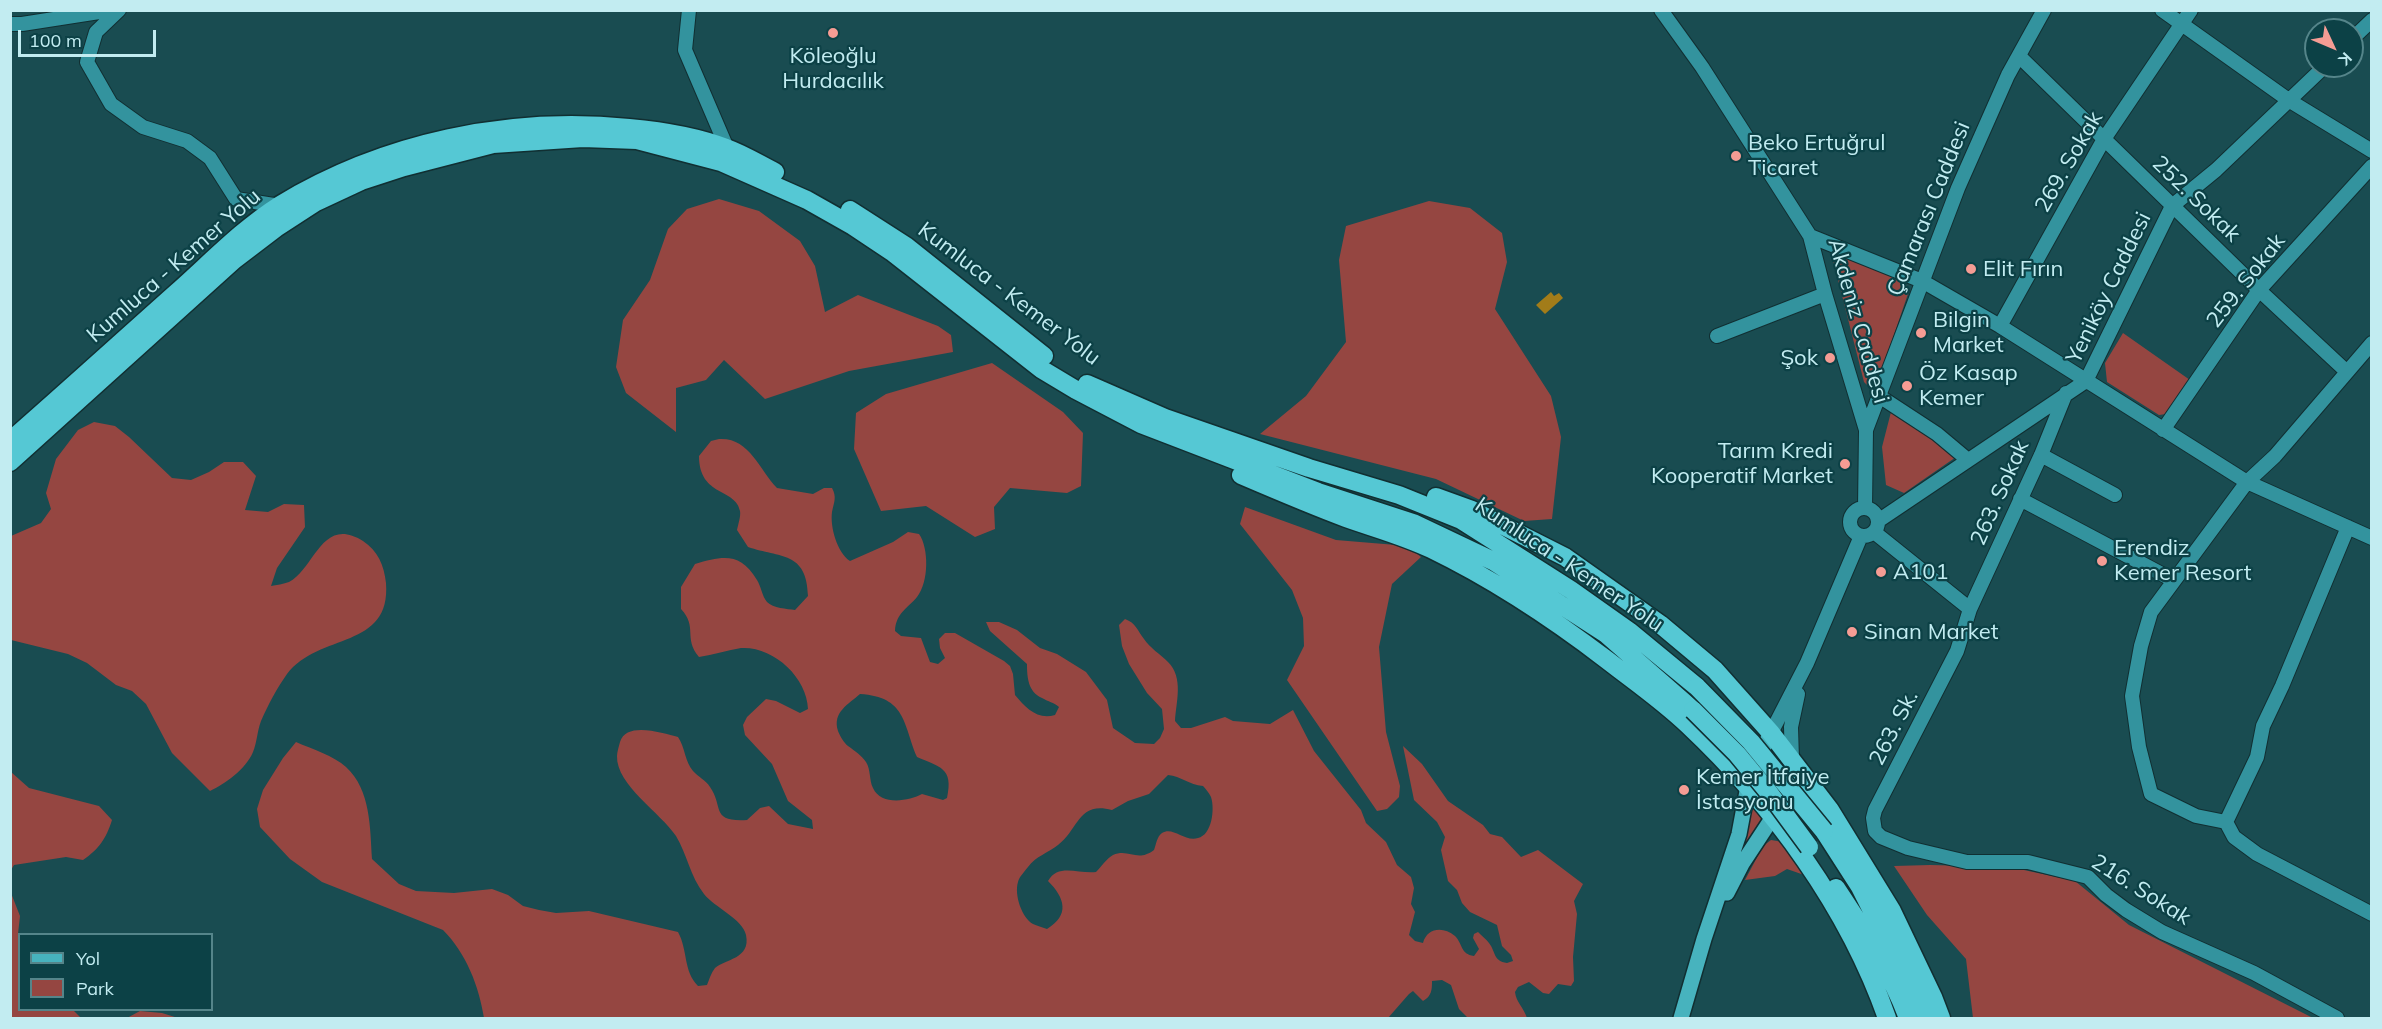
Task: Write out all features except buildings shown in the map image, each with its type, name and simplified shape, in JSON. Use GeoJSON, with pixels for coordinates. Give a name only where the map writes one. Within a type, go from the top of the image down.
{"type":"FeatureCollection","features":[{"type":"Feature","properties":{"kind":"highway","name":"Kumluca - Kemer Yolu"},"geometry":{"type":"LineString","coordinates":[[10,441],[240,236],[280,206],[347,171],[383,157],[457,136],[515,127],[603,125],[668,132],[727,148],[868,221],[906,246],[1018,336],[1081,381],[1165,418],[1246,447],[1399,495],[1461,520],[1553,578],[1629,631],[1697,687],[1751,742],[1824,831],[1860,887],[1926,1018]]}},
{"type":"Feature","properties":{"kind":"highway","name":"Kumluca - Kemer Yolu"},"geometry":{"type":"LineString","coordinates":[[10,462],[234,260],[276,228],[316,202],[361,181],[462,152],[515,142],[583,138],[637,140],[694,153],[753,174],[807,200],[853,226],[892,252],[1041,369],[1104,405],[1141,424],[1186,442],[1318,492],[1413,523],[1493,561],[1606,634],[1693,710],[1737,754],[1770,794],[1809,847],[1867,934],[1891,978],[1908,1018]]}},
{"type":"Feature","properties":{"kind":"highway","name":"Kumluca - Kemer Yolu"},"geometry":{"type":"LineString","coordinates":[[1186,442],[1233,472],[1346,518],[1430,548],[1476,573],[1565,629],[1688,724],[1748,786],[1835,908],[1876,988],[1887,1018]]}},
{"type":"Feature","properties":{"kind":"highway"},"geometry":{"type":"LineString","coordinates":[[1246,447],[1293,455],[1422,492],[1473,510],[1564,557],[1660,624],[1715,670],[1771,733],[1830,810],[1892,911],[1941,1018]]}},
{"type":"Feature","properties":{"kind":"main road"},"geometry":{"type":"LineString","coordinates":[[1681,1018],[1704,939],[1739,834],[1748,786],[1756,762],[1771,733]]}},
{"type":"Feature","properties":{"kind":"main road"},"geometry":{"type":"LineString","coordinates":[[1704,939],[1742,864],[1788,794],[1792,760]]}},
{"type":"Feature","properties":{"kind":"street"},"geometry":{"type":"LineString","coordinates":[[10,24],[112,10]]}},
{"type":"Feature","properties":{"kind":"street"},"geometry":{"type":"LineString","coordinates":[[119,10],[96,32],[87,62],[111,104],[143,127],[187,141],[210,158],[236,199],[280,206]]}},
{"type":"Feature","properties":{"kind":"street"},"geometry":{"type":"LineString","coordinates":[[688,10],[685,50],[727,148]]}},
{"type":"Feature","properties":{"kind":"street","name":"Akdeniz Caddesi"},"geometry":{"type":"LineString","coordinates":[[1661,10],[1702,68],[1810,236],[1866,430],[1865,508]]}},
{"type":"Feature","properties":{"kind":"street","name":"Çamarası Caddesi"},"geometry":{"type":"LineString","coordinates":[[1866,430],[1958,188],[2008,75],[2044,10]]}},
{"type":"Feature","properties":{"kind":"street"},"geometry":{"type":"LineString","coordinates":[[2162,10],[2290,101],[2372,152]]}},
{"type":"Feature","properties":{"kind":"street","name":"269. Sokak"},"geometry":{"type":"LineString","coordinates":[[2000,326],[2104,139],[2190,10]]}},
{"type":"Feature","properties":{"kind":"street","name":"252. Sokak"},"geometry":{"type":"LineString","coordinates":[[2019,56],[2259,290],[2346,371]]}},
{"type":"Feature","properties":{"kind":"street","name":"Yeniköy Caddesi"},"geometry":{"type":"LineString","coordinates":[[1871,530],[1968,460],[2086,381],[2172,206],[2216,170],[2313,78]]}},
{"type":"Feature","properties":{"kind":"street","name":"259. Sokak"},"geometry":{"type":"LineString","coordinates":[[2163,430],[2259,290],[2372,166]]}},
{"type":"Feature","properties":{"kind":"street"},"geometry":{"type":"LineString","coordinates":[[1810,236],[1923,281],[2000,326],[2247,482],[2369,536]]}},
{"type":"Feature","properties":{"kind":"street"},"geometry":{"type":"LineString","coordinates":[[1717,336],[1825,294]]}},
{"type":"Feature","properties":{"kind":"street"},"geometry":{"type":"LineString","coordinates":[[2226,822],[2196,816],[2151,794],[2139,747],[2132,696],[2140,646],[2151,612],[2247,482],[2276,456],[2372,343]]}},
{"type":"Feature","properties":{"kind":"street","name":"263. Sokak"},"geometry":{"type":"LineString","coordinates":[[1970,609],[2041,454],[2066,393]]}},
{"type":"Feature","properties":{"kind":"street"},"geometry":{"type":"LineString","coordinates":[[1879,396],[1937,434],[1968,460]]}},
{"type":"Feature","properties":{"kind":"street"},"geometry":{"type":"LineString","coordinates":[[2041,454],[2115,495]]}},
{"type":"Feature","properties":{"kind":"street"},"geometry":{"type":"LineString","coordinates":[[2020,500],[2173,580]]}},
{"type":"Feature","properties":{"kind":"street"},"geometry":{"type":"LineString","coordinates":[[1771,733],[1807,663],[1871,530],[1876,515],[1865,508],[1853,514],[1851,527],[1871,530],[1970,609]]}},
{"type":"Feature","properties":{"kind":"street"},"geometry":{"type":"LineString","coordinates":[[2226,822],[2257,757],[2263,726],[2348,527]]}},
{"type":"Feature","properties":{"kind":"street","name":"263. Sk."},"geometry":{"type":"LineString","coordinates":[[1908,848],[1881,837],[1875,831],[1873,818],[1957,651],[1970,609]]}},
{"type":"Feature","properties":{"kind":"street"},"geometry":{"type":"LineString","coordinates":[[1792,760],[1791,727],[1807,663]]}},
{"type":"Feature","properties":{"kind":"street"},"geometry":{"type":"LineString","coordinates":[[2226,822],[2234,837],[2257,854],[2372,914]]}},
{"type":"Feature","properties":{"kind":"street","name":"216. Sokak"},"geometry":{"type":"LineString","coordinates":[[1908,848],[1967,862],[2028,862],[2088,877],[2126,910],[2162,932],[2254,973],[2337,1018]]}},
{"type":"Feature","properties":{"kind":"green space"},"geometry":{"type":"Polygon","coordinates":[[[719,199],[759,211],[800,241],[815,266],[825,312],[858,295],[938,326],[951,335],[953,352],[849,371],[765,399],[724,360],[706,380],[676,388],[676,432],[626,393],[616,367],[623,320],[650,280],[668,229],[687,209],[719,199]]]}},
{"type":"Feature","properties":{"kind":"green space"},"geometry":{"type":"Polygon","coordinates":[[[1429,201],[1470,208],[1502,233],[1507,262],[1495,309],[1551,396],[1561,437],[1552,519],[1524,521],[1436,479],[1260,434],[1306,396],[1346,342],[1339,260],[1346,226],[1429,201]]]}},
{"type":"Feature","properties":{"kind":"green space"},"geometry":{"type":"Polygon","coordinates":[[[1838,254],[1902,276],[1909,291],[1878,381],[1872,386],[1864,382],[1833,260],[1838,254]]]}},
{"type":"Feature","properties":{"kind":"green space"},"geometry":{"type":"Polygon","coordinates":[[[2123,333],[2190,380],[2166,414],[2159,415],[2107,382],[2105,363],[2123,333]]]}},
{"type":"Feature","properties":{"kind":"green space"},"geometry":{"type":"Polygon","coordinates":[[[992,363],[1063,412],[1083,433],[1081,486],[1067,493],[1010,488],[994,507],[995,529],[975,537],[926,506],[881,511],[854,449],[856,413],[886,394],[992,363]]]}},
{"type":"Feature","properties":{"kind":"green space"},"geometry":{"type":"Polygon","coordinates":[[[1891,412],[1959,455],[1904,493],[1886,485],[1882,447],[1891,412]]]}},
{"type":"Feature","properties":{"kind":"green space"},"geometry":{"type":"Polygon","coordinates":[[[94,422],[115,426],[172,478],[191,480],[224,462],[243,462],[256,476],[245,510],[268,512],[284,504],[304,505],[305,527],[277,568],[271,586],[289,582],[306,566],[320,546],[338,534],[349,535],[363,541],[376,554],[384,570],[386,583],[384,604],[377,620],[350,638],[317,651],[287,674],[261,721],[250,758],[234,775],[210,791],[172,753],[146,704],[132,691],[116,685],[87,663],[68,654],[11,640],[11,536],[41,523],[51,509],[46,493],[56,459],[78,430],[94,422]]]}},
{"type":"Feature","properties":{"kind":"green space"},"geometry":{"type":"Polygon","coordinates":[[[719,439],[738,443],[746,449],[777,488],[813,494],[824,488],[832,488],[835,497],[832,512],[833,532],[841,552],[850,561],[893,542],[908,532],[919,534],[926,556],[924,583],[917,597],[900,615],[895,631],[901,636],[921,638],[930,662],[938,664],[945,658],[939,639],[945,633],[955,633],[1004,661],[1010,666],[1013,674],[1015,695],[1037,714],[1055,715],[1059,707],[1034,692],[1028,679],[1027,664],[990,631],[986,622],[999,622],[1017,630],[1040,648],[1057,654],[1086,672],[1107,700],[1113,728],[1135,743],[1154,744],[1164,729],[1162,709],[1147,693],[1129,664],[1122,646],[1119,625],[1125,619],[1134,625],[1146,642],[1173,668],[1178,683],[1175,721],[1181,728],[1191,728],[1225,717],[1233,721],[1270,724],[1293,710],[1314,751],[1361,810],[1366,823],[1386,842],[1397,865],[1411,877],[1414,888],[1411,904],[1415,912],[1409,935],[1415,941],[1423,943],[1428,934],[1436,930],[1446,931],[1458,939],[1466,953],[1474,956],[1479,949],[1473,938],[1478,932],[1489,943],[1499,960],[1507,963],[1513,961],[1511,955],[1502,946],[1497,925],[1470,912],[1462,903],[1457,890],[1448,881],[1441,850],[1445,837],[1437,822],[1414,800],[1403,746],[1422,764],[1448,801],[1483,825],[1490,834],[1502,837],[1521,857],[1538,850],[1583,884],[1574,901],[1577,914],[1573,957],[1574,981],[1571,986],[1558,984],[1549,994],[1543,993],[1529,982],[1518,987],[1515,992],[1516,996],[1527,1018],[1468,1018],[1459,1009],[1451,985],[1442,980],[1432,981],[1430,995],[1423,1001],[1413,991],[1388,1018],[484,1018],[479,994],[465,960],[443,930],[322,882],[290,859],[260,827],[257,809],[263,790],[296,742],[323,753],[346,767],[354,776],[368,810],[372,859],[399,884],[416,891],[454,893],[492,889],[508,895],[523,906],[539,910],[556,913],[589,911],[678,932],[693,980],[698,986],[707,985],[715,968],[741,954],[745,949],[747,943],[744,929],[704,894],[695,880],[676,836],[624,778],[617,756],[624,736],[629,732],[646,730],[678,737],[690,767],[708,785],[723,816],[735,820],[747,820],[760,808],[769,806],[788,824],[813,829],[812,820],[788,801],[772,764],[745,735],[743,725],[747,717],[766,699],[776,701],[800,713],[808,709],[802,686],[786,666],[765,652],[741,648],[699,657],[692,644],[689,621],[681,609],[681,587],[695,564],[722,558],[737,561],[751,571],[765,600],[773,606],[795,610],[808,596],[803,571],[797,564],[781,555],[748,547],[737,530],[740,511],[737,504],[705,479],[699,456],[711,441],[719,439]],[[860,694],[839,714],[837,724],[845,743],[866,762],[873,788],[877,794],[889,800],[910,799],[922,794],[943,800],[947,798],[949,788],[946,774],[938,766],[917,757],[905,723],[895,706],[875,696],[860,694]],[[1168,775],[1149,794],[1128,801],[1112,810],[1092,809],[1080,818],[1065,839],[1031,863],[1020,878],[1017,887],[1020,906],[1029,921],[1047,929],[1059,918],[1062,912],[1061,900],[1048,881],[1057,872],[1069,870],[1096,872],[1113,855],[1119,853],[1148,854],[1154,850],[1160,834],[1166,831],[1193,839],[1203,836],[1211,821],[1211,797],[1203,786],[1168,775]]]}},
{"type":"Feature","properties":{"kind":"green space"},"geometry":{"type":"Polygon","coordinates":[[[1245,507],[1336,540],[1408,546],[1421,557],[1392,584],[1379,647],[1386,732],[1400,786],[1399,797],[1387,809],[1377,811],[1287,680],[1304,646],[1303,618],[1292,590],[1240,524],[1245,507]]]}},
{"type":"Feature","properties":{"kind":"green space"},"geometry":{"type":"Polygon","coordinates":[[[11,772],[29,788],[99,806],[112,820],[98,848],[83,860],[66,857],[14,865],[11,870],[11,772]]]}},
{"type":"Feature","properties":{"kind":"green space"},"geometry":{"type":"Polygon","coordinates":[[[1752,800],[1765,816],[1740,854],[1752,800]]]}},
{"type":"Feature","properties":{"kind":"green space"},"geometry":{"type":"Polygon","coordinates":[[[1771,840],[1783,842],[1807,876],[1787,869],[1775,876],[1745,880],[1763,846],[1771,840]]]}},
{"type":"Feature","properties":{"kind":"green space"},"geometry":{"type":"Polygon","coordinates":[[[1894,866],[2010,867],[2075,881],[2129,925],[2313,1018],[1973,1018],[1966,959],[1927,915],[1894,866]]]}},
{"type":"Feature","properties":{"kind":"green space"},"geometry":{"type":"Polygon","coordinates":[[[11,893],[20,916],[18,1011],[74,1011],[81,1018],[11,1018],[11,893]]]}},
{"type":"Feature","properties":{"kind":"green space"},"geometry":{"type":"Polygon","coordinates":[[[140,1011],[162,1013],[178,1018],[127,1018],[140,1011]]]}},
{"type":"Feature","properties":{"kind":"shaded area"},"geometry":{"type":"Polygon","coordinates":[[[1551,292],[1554,296],[1559,293],[1563,298],[1545,314],[1536,305],[1551,292]]]}},
{"type":"Feature","properties":{"kind":"place","name":"Köleoğlu Hurdacılık"},"geometry":{"type":"Point","coordinates":[833,33]}},
{"type":"Feature","properties":{"kind":"place","name":"Beko Ertuğrul Ticaret"},"geometry":{"type":"Point","coordinates":[1736,156]}},
{"type":"Feature","properties":{"kind":"place","name":"Elit Fırın"},"geometry":{"type":"Point","coordinates":[1971,269]}},
{"type":"Feature","properties":{"kind":"place","name":"Bilgin Market"},"geometry":{"type":"Point","coordinates":[1921,333]}},
{"type":"Feature","properties":{"kind":"place","name":"Şok"},"geometry":{"type":"Point","coordinates":[1830,358]}},
{"type":"Feature","properties":{"kind":"place","name":"Öz Kasap Kemer"},"geometry":{"type":"Point","coordinates":[1907,386]}},
{"type":"Feature","properties":{"kind":"place","name":"Tarım Kredi Kooperatif Market"},"geometry":{"type":"Point","coordinates":[1845,464]}},
{"type":"Feature","properties":{"kind":"place","name":"Erendiz Kemer Resort"},"geometry":{"type":"Point","coordinates":[2102,561]}},
{"type":"Feature","properties":{"kind":"place","name":"A101"},"geometry":{"type":"Point","coordinates":[1881,572]}},
{"type":"Feature","properties":{"kind":"place","name":"Sinan Market"},"geometry":{"type":"Point","coordinates":[1852,632]}},
{"type":"Feature","properties":{"kind":"place","name":"Kemer İtfaiye İstasyonu"},"geometry":{"type":"Point","coordinates":[1684,790]}}]}
